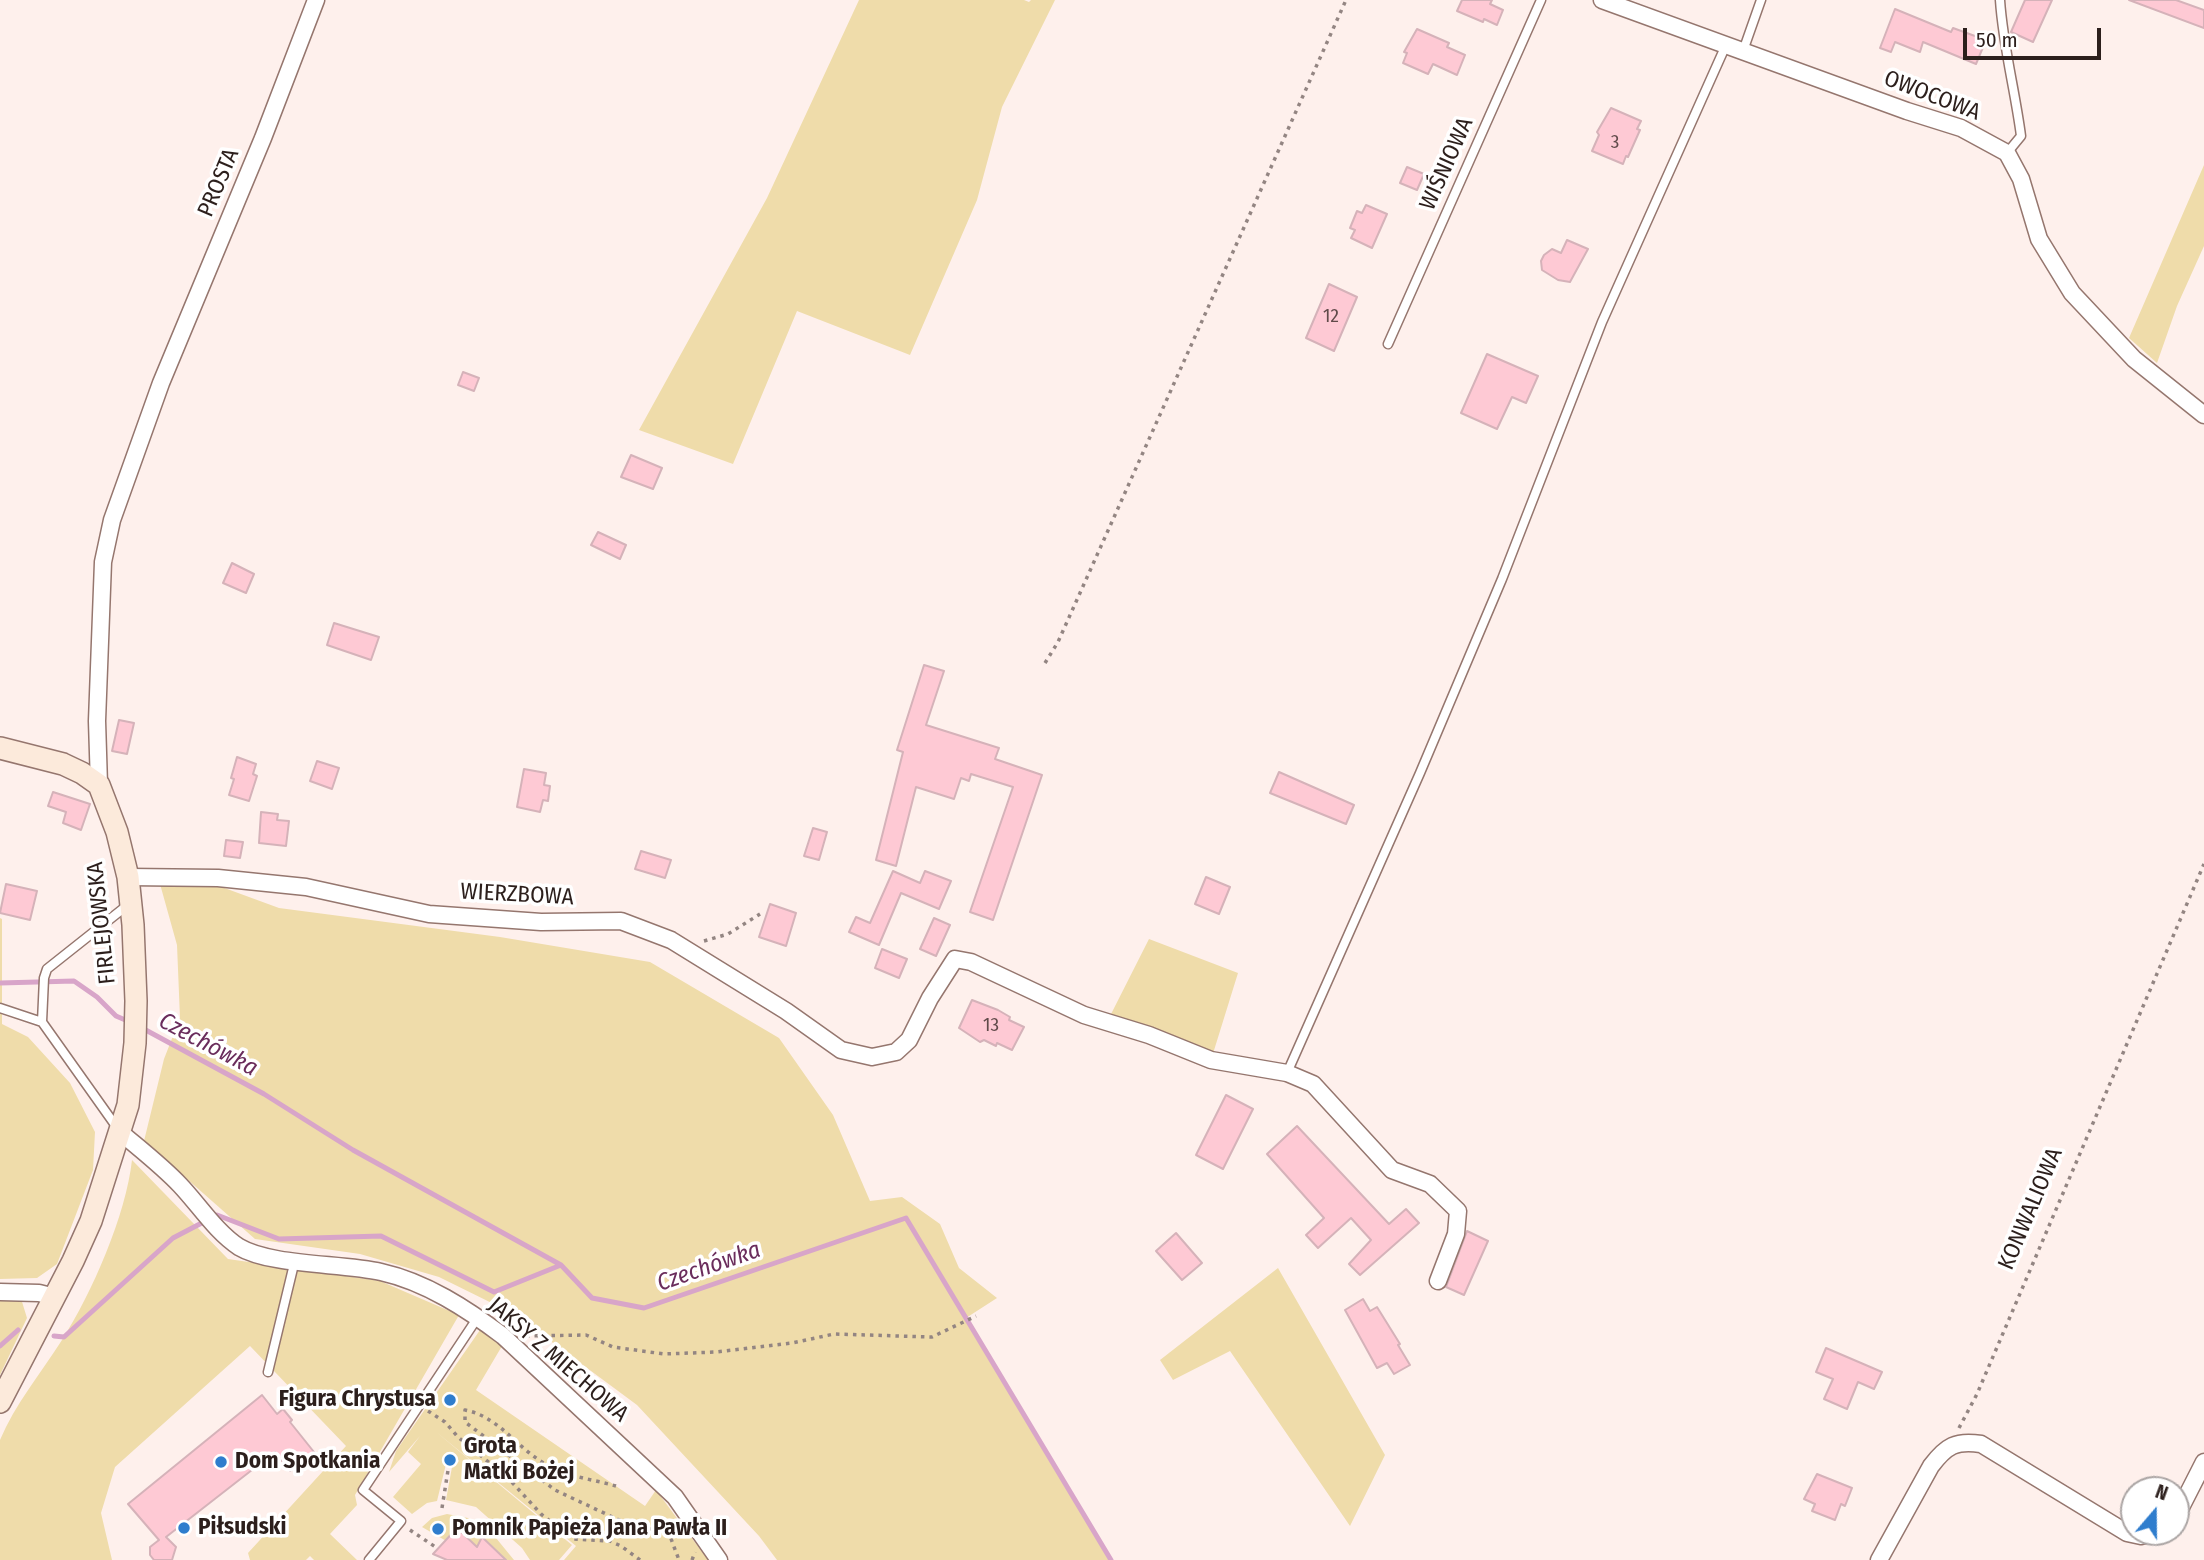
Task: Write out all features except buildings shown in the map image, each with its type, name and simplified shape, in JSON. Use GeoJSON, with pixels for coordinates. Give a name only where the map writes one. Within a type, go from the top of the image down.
{"type":"FeatureCollection","features":[{"type":"Feature","properties":{"kind":"street","name":"PROSTA"},"geometry":{"type":"LineString","coordinates":[[160,383],[263,138],[316,0]]}},
{"type":"Feature","properties":{"kind":"street","name":"OWOCOWA"},"geometry":{"type":"LineString","coordinates":[[1602,0],[1961,128],[2007,153]]}},
{"type":"Feature","properties":{"kind":"street"},"geometry":{"type":"LineString","coordinates":[[2007,153],[2021,179],[2039,239],[2072,293],[2134,359],[2204,415]]}},
{"type":"Feature","properties":{"kind":"street","name":"FIRLEJOWSKA"},"geometry":{"type":"LineString","coordinates":[[0,1402],[91,1221],[120,1132],[132,1079],[136,1001],[128,877],[117,832],[99,785],[97,721],[103,562],[115,509],[160,383]]}},
{"type":"Feature","properties":{"kind":"street"},"geometry":{"type":"LineString","coordinates":[[0,748],[64,764],[99,785]]}},
{"type":"Feature","properties":{"kind":"street","name":"WIERZBOWA"},"geometry":{"type":"LineString","coordinates":[[128,877],[218,878],[306,887],[429,914],[541,922],[621,921],[671,940],[786,1011],[841,1050],[872,1057],[896,1052],[909,1040],[930,998],[955,959],[971,962],[1084,1015],[1149,1035],[1211,1060],[1287,1073]]}},
{"type":"Feature","properties":{"kind":"street"},"geometry":{"type":"LineString","coordinates":[[1287,1073],[1312,1084],[1392,1170],[1430,1184],[1458,1211],[1456,1234],[1438,1281]]}},
{"type":"Feature","properties":{"kind":"street","name":"JAKSY Z MIECHOWA"},"geometry":{"type":"LineString","coordinates":[[120,1132],[178,1183],[218,1228],[239,1246],[258,1255],[381,1272],[441,1295],[478,1317],[503,1336],[675,1497],[719,1560]]}},
{"type":"Feature","properties":{"kind":"street"},"geometry":{"type":"LineString","coordinates":[[0,1292],[39,1293],[54,1297]]}},
{"type":"Feature","properties":{"kind":"street"},"geometry":{"type":"LineString","coordinates":[[1879,1560],[1931,1466],[1951,1446],[1964,1441],[1981,1444],[2120,1529]]}},
{"type":"Feature","properties":{"kind":"street"},"geometry":{"type":"LineString","coordinates":[[2190,1490],[2204,1462]]}},
{"type":"Feature","properties":{"kind":"lane","name":"WIŚNIOWA"},"geometry":{"type":"LineString","coordinates":[[1388,344],[1541,0]]}},
{"type":"Feature","properties":{"kind":"lane"},"geometry":{"type":"LineString","coordinates":[[1744,51],[1761,0]]}},
{"type":"Feature","properties":{"kind":"lane"},"geometry":{"type":"LineString","coordinates":[[2000,0],[2003,36],[2021,136],[2007,153]]}},
{"type":"Feature","properties":{"kind":"lane"},"geometry":{"type":"LineString","coordinates":[[1287,1073],[1492,604],[1602,322],[1726,45]]}},
{"type":"Feature","properties":{"kind":"lane"},"geometry":{"type":"LineString","coordinates":[[42,1022],[44,978],[47,969],[130,903]]}},
{"type":"Feature","properties":{"kind":"lane"},"geometry":{"type":"LineString","coordinates":[[0,1008],[42,1022],[120,1132]]}},
{"type":"Feature","properties":{"kind":"lane"},"geometry":{"type":"LineString","coordinates":[[268,1373],[295,1260]]}},
{"type":"Feature","properties":{"kind":"lane"},"geometry":{"type":"LineString","coordinates":[[369,1560],[401,1521],[363,1490],[478,1317]]}},
{"type":"Feature","properties":{"kind":"path"},"geometry":{"type":"LineString","coordinates":[[1045,663],[1067,620],[1346,0]]}},
{"type":"Feature","properties":{"kind":"path","name":"KONWALIOWA"},"geometry":{"type":"LineString","coordinates":[[1951,1446],[1977,1394],[2204,864]]}},
{"type":"Feature","properties":{"kind":"path"},"geometry":{"type":"LineString","coordinates":[[671,940],[698,943],[728,934],[760,914]]}},
{"type":"Feature","properties":{"kind":"path"},"geometry":{"type":"LineString","coordinates":[[503,1336],[586,1335],[613,1347],[664,1354],[792,1343],[834,1334],[932,1337],[976,1316]]}},
{"type":"Feature","properties":{"kind":"path"},"geometry":{"type":"LineString","coordinates":[[416,1408],[432,1411],[458,1437],[509,1479],[541,1514],[573,1539],[610,1541],[640,1560]]}},
{"type":"Feature","properties":{"kind":"path"},"geometry":{"type":"LineString","coordinates":[[616,1486],[556,1470],[543,1463],[490,1418],[465,1410],[465,1422],[555,1490],[638,1529],[656,1529],[670,1536],[679,1560]]}},
{"type":"Feature","properties":{"kind":"path"},"geometry":{"type":"LineString","coordinates":[[442,1508],[449,1464]]}},
{"type":"Feature","properties":{"kind":"path"},"geometry":{"type":"LineString","coordinates":[[401,1521],[437,1548]]}},
{"type":"Feature","properties":{"kind":"shaded area"},"geometry":{"type":"Polygon","coordinates":[[[859,0],[1055,0],[1002,107],[977,200],[910,355],[797,311],[733,464],[639,430],[767,198],[859,0]]]}},
{"type":"Feature","properties":{"kind":"shaded area"},"geometry":{"type":"Polygon","coordinates":[[[2204,165],[2204,246],[2177,306],[2157,363],[2129,338],[2204,165]]]}},
{"type":"Feature","properties":{"kind":"shaded area"},"geometry":{"type":"Polygon","coordinates":[[[160,884],[219,886],[279,908],[500,937],[650,962],[779,1038],[833,1115],[870,1201],[902,1197],[940,1224],[959,1268],[997,1298],[966,1318],[1111,1560],[777,1560],[759,1536],[637,1405],[514,1314],[439,1277],[360,1254],[255,1239],[144,1141],[164,1059],[180,1018],[177,945],[160,884]]]}},
{"type":"Feature","properties":{"kind":"shaded area"},"geometry":{"type":"Polygon","coordinates":[[[0,918],[2,1024],[28,1037],[70,1083],[95,1132],[93,1170],[57,1264],[37,1278],[0,1279],[0,918]]]}},
{"type":"Feature","properties":{"kind":"shaded area"},"geometry":{"type":"Polygon","coordinates":[[[1149,939],[1238,973],[1211,1060],[1107,1022],[1149,939]]]}},
{"type":"Feature","properties":{"kind":"shaded area"},"geometry":{"type":"Polygon","coordinates":[[[132,1160],[228,1259],[380,1281],[459,1315],[355,1495],[357,1505],[330,1534],[357,1560],[314,1560],[310,1556],[306,1560],[250,1560],[248,1553],[346,1446],[250,1346],[115,1467],[101,1513],[112,1560],[0,1560],[0,1440],[21,1401],[73,1321],[96,1277],[123,1205],[132,1160]]]}},
{"type":"Feature","properties":{"kind":"shaded area"},"geometry":{"type":"Polygon","coordinates":[[[1278,1268],[1385,1455],[1350,1526],[1230,1351],[1173,1380],[1160,1360],[1278,1268]]]}},
{"type":"Feature","properties":{"kind":"shaded area"},"geometry":{"type":"Polygon","coordinates":[[[0,1292],[19,1292],[27,1318],[0,1375],[0,1292]]]}},
{"type":"Feature","properties":{"kind":"shaded area"},"geometry":{"type":"Polygon","coordinates":[[[480,1330],[502,1346],[476,1390],[645,1506],[656,1490],[708,1560],[564,1560],[576,1546],[435,1431],[572,1545],[559,1560],[530,1560],[522,1548],[476,1507],[446,1500],[452,1467],[459,1461],[451,1453],[445,1459],[437,1501],[427,1503],[412,1514],[393,1497],[421,1464],[408,1452],[420,1436],[389,1472],[396,1451],[480,1330]]]}},
{"type":"Feature","properties":{"kind":"shaded area"},"geometry":{"type":"Polygon","coordinates":[[[447,1514],[468,1518],[496,1538],[514,1560],[501,1560],[497,1557],[499,1553],[482,1537],[477,1547],[460,1531],[448,1542],[422,1527],[432,1518],[447,1514]]]}},
{"type":"Feature","properties":{"kind":"waterway","name":"Czechówka"},"geometry":{"type":"LineString","coordinates":[[0,983],[74,981],[97,997],[116,1016],[130,1022]]}},
{"type":"Feature","properties":{"kind":"waterway","name":"Czechówka"},"geometry":{"type":"LineString","coordinates":[[142,1028],[264,1094],[353,1150],[561,1265],[592,1298],[644,1308],[906,1218],[1111,1560]]}},
{"type":"Feature","properties":{"kind":"waterway"},"geometry":{"type":"LineString","coordinates":[[54,1336],[64,1337],[173,1238],[217,1215],[279,1239],[381,1236],[494,1292],[561,1265]]}},
{"type":"Feature","properties":{"kind":"waterway"},"geometry":{"type":"LineString","coordinates":[[0,1346],[18,1330]]}},
{"type":"Feature","properties":{"kind":"place","name":"Figura Chrystusa"},"geometry":{"type":"Point","coordinates":[450,1400]}},
{"type":"Feature","properties":{"kind":"place","name":"Grota Matki Bożej"},"geometry":{"type":"Point","coordinates":[450,1460]}},
{"type":"Feature","properties":{"kind":"place","name":"Dom Spotkania"},"geometry":{"type":"Point","coordinates":[221,1462]}},
{"type":"Feature","properties":{"kind":"place","name":"Piłsudski"},"geometry":{"type":"Point","coordinates":[184,1528]}},
{"type":"Feature","properties":{"kind":"place","name":"Pomnik Papieża Jana Pawła II"},"geometry":{"type":"Point","coordinates":[438,1529]}}]}
